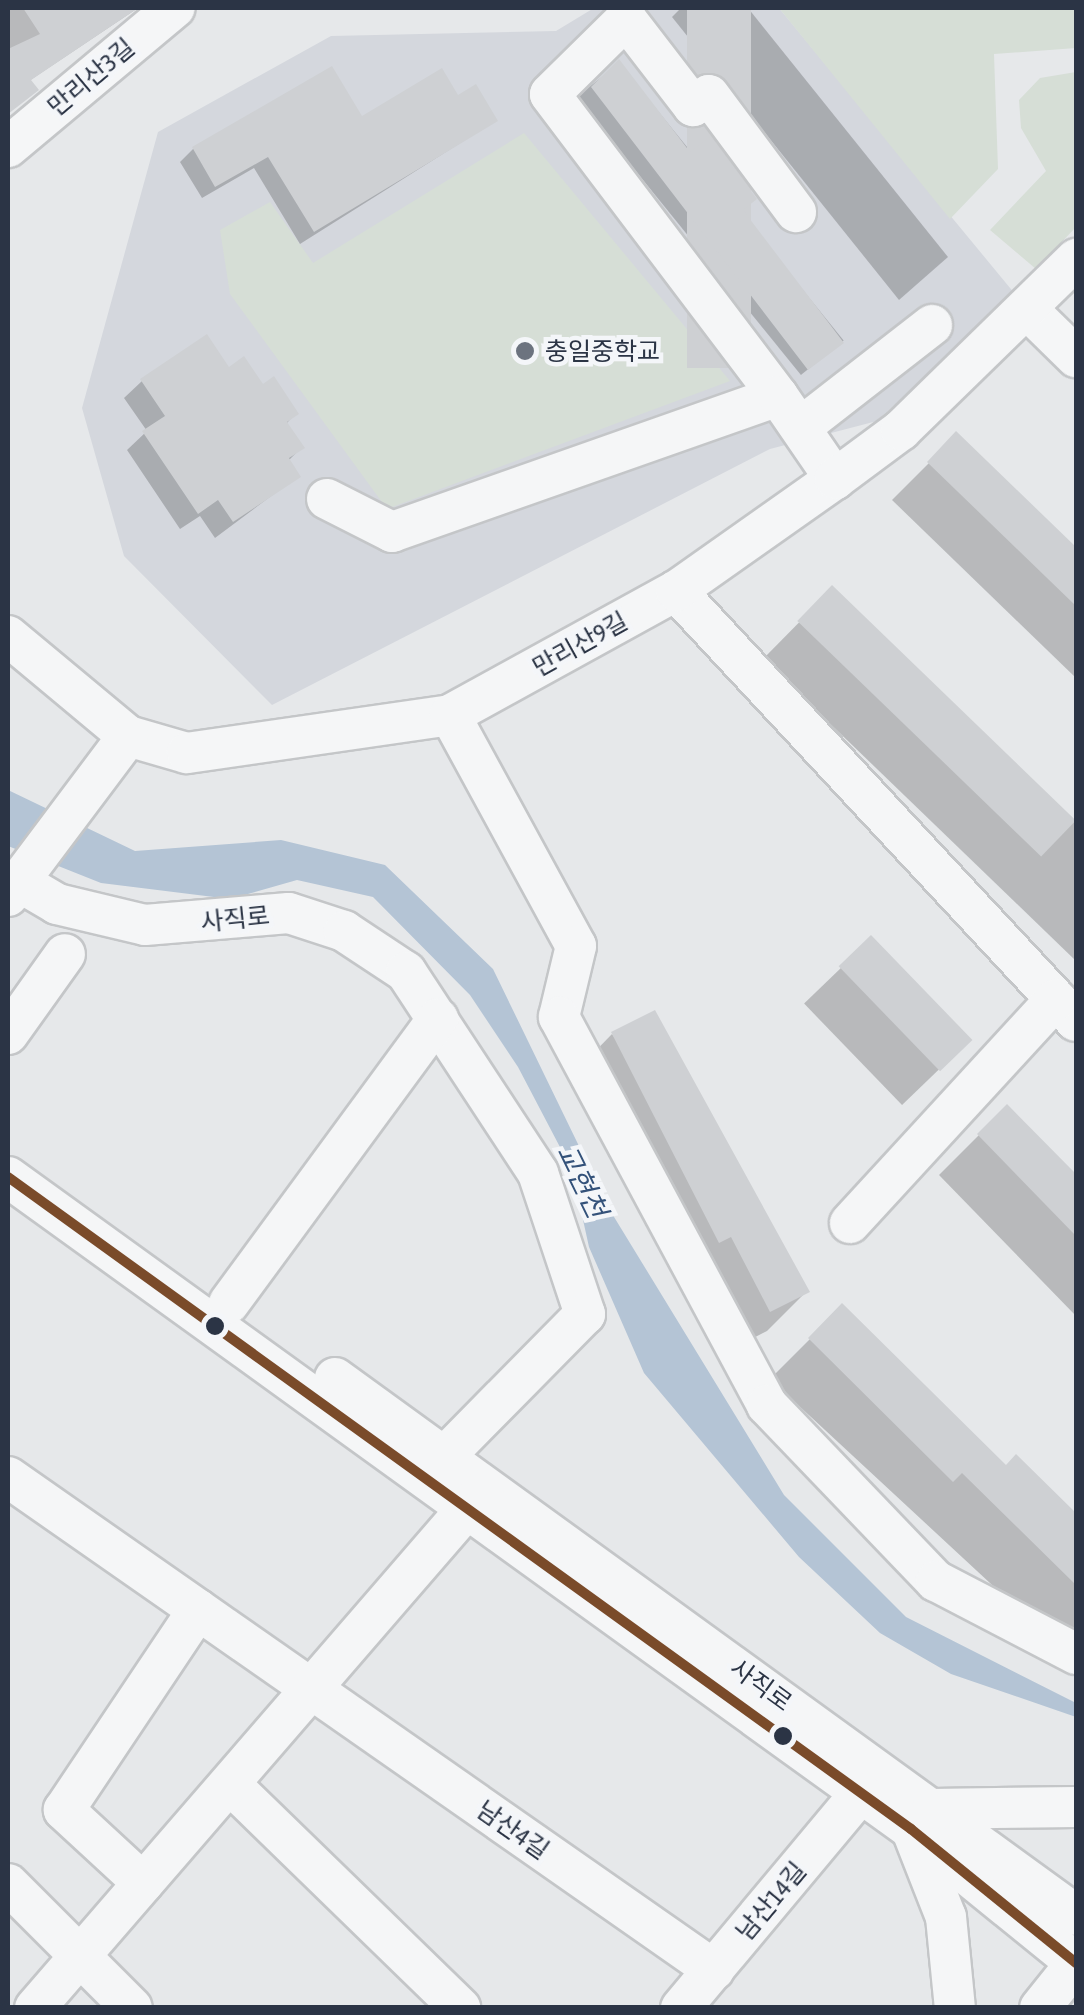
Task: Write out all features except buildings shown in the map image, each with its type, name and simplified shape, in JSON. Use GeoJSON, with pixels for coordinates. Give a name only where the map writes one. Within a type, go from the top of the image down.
{"type":"FeatureCollection","features":[{"type":"Feature","properties":{"kind":"street","name":"만리산3길"},"geometry":{"type":"LineString","coordinates":[[8,147],[174,8]]}},
{"type":"Feature","properties":{"kind":"street"},"geometry":{"type":"LineString","coordinates":[[796,212],[709,95],[693,106],[626,19],[550,94],[790,412],[835,479]]}},
{"type":"Feature","properties":{"kind":"street","name":"만리산9길"},"geometry":{"type":"LineString","coordinates":[[8,636],[128,736],[186,753],[450,714],[676,591],[835,479],[1029,311],[1076,260]]}},
{"type":"Feature","properties":{"kind":"street"},"geometry":{"type":"LineString","coordinates":[[1029,311],[1076,357]]}},
{"type":"Feature","properties":{"kind":"street"},"geometry":{"type":"LineString","coordinates":[[327,498],[392,532],[790,412],[932,325]]}},
{"type":"Feature","properties":{"kind":"street"},"geometry":{"type":"LineString","coordinates":[[676,591],[1066,1010],[850,1223]]}},
{"type":"Feature","properties":{"kind":"street"},"geometry":{"type":"LineString","coordinates":[[450,714],[576,946],[559,1017],[766,1405],[936,1581],[1076,1654]]}},
{"type":"Feature","properties":{"kind":"street"},"geometry":{"type":"LineString","coordinates":[[13,889],[128,736]]}},
{"type":"Feature","properties":{"kind":"street","name":"사직로"},"geometry":{"type":"LineString","coordinates":[[13,889],[56,904],[145,925],[288,913],[344,931],[406,972],[538,1173],[585,1314],[445,1456]]}},
{"type":"Feature","properties":{"kind":"street"},"geometry":{"type":"LineString","coordinates":[[8,1034],[65,954]]}},
{"type":"Feature","properties":{"kind":"street"},"geometry":{"type":"LineString","coordinates":[[229,1303],[438,1019]]}},
{"type":"Feature","properties":{"kind":"street","name":"사직로"},"geometry":{"type":"LineString","coordinates":[[8,1146],[445,1456],[478,1496],[861,1794],[922,1819],[1076,1963]]}},
{"type":"Feature","properties":{"kind":"street","name":"사직로"},"geometry":{"type":"LineString","coordinates":[[11,1188],[478,1496],[922,1819],[1076,1915]]}},
{"type":"Feature","properties":{"kind":"street","name":"남산4길"},"geometry":{"type":"LineString","coordinates":[[8,1477],[714,1970]]}},
{"type":"Feature","properties":{"kind":"street"},"geometry":{"type":"LineString","coordinates":[[35,2008],[478,1496]]}},
{"type":"Feature","properties":{"kind":"street"},"geometry":{"type":"LineString","coordinates":[[143,1883],[64,1810],[198,1610]]}},
{"type":"Feature","properties":{"kind":"street"},"geometry":{"type":"LineString","coordinates":[[231,1785],[460,2008]]}},
{"type":"Feature","properties":{"kind":"street","name":"남산14길"},"geometry":{"type":"LineString","coordinates":[[681,2008],[861,1794]]}},
{"type":"Feature","properties":{"kind":"street"},"geometry":{"type":"LineString","coordinates":[[955,2008],[946,1917],[922,1819],[1076,1807]]}},
{"type":"Feature","properties":{"kind":"street"},"geometry":{"type":"LineString","coordinates":[[8,1884],[132,2008]]}},
{"type":"Feature","properties":{"kind":"street"},"geometry":{"type":"LineString","coordinates":[[1040,2008],[1076,1963]]}},
{"type":"Feature","properties":{"kind":"shaded area","name":"충일중학교"},"geometry":{"type":"Polygon","coordinates":[[[594,8],[779,8],[1015,294],[877,421],[770,449],[272,705],[124,556],[82,408],[158,132],[331,36],[556,31],[594,8]]]}},
{"type":"Feature","properties":{"kind":"shaded area"},"geometry":{"type":"Polygon","coordinates":[[[779,8],[1076,8],[1076,48],[994,54],[998,169],[950,219],[779,8]]]}},
{"type":"Feature","properties":{"kind":"shaded area"},"geometry":{"type":"Polygon","coordinates":[[[1076,72],[1076,227],[1036,269],[990,230],[1046,171],[1021,128],[1019,100],[1040,78],[1076,72]]]}},
{"type":"Feature","properties":{"kind":"shaded area"},"geometry":{"type":"Polygon","coordinates":[[[524,133],[730,381],[387,509],[230,294],[220,230],[270,202],[313,263],[524,133]]]}},
{"type":"Feature","properties":{"kind":"water","name":"교현천"},"geometry":{"type":"Polygon","coordinates":[[[8,790],[135,851],[281,840],[385,865],[493,969],[611,1212],[784,1495],[906,1617],[1076,1703],[1076,1717],[951,1674],[880,1633],[799,1557],[644,1373],[589,1247],[572,1170],[518,1067],[470,995],[373,897],[297,880],[230,899],[101,883],[8,846],[8,790]]]}},
{"type":"Feature","properties":{"kind":"transit line"},"geometry":{"type":"LineString","coordinates":[[8,1177],[911,1829],[1076,1963]]}},
{"type":"Feature","properties":{"kind":"place","name":"충일중학교"},"geometry":{"type":"Point","coordinates":[525,351]}}]}
